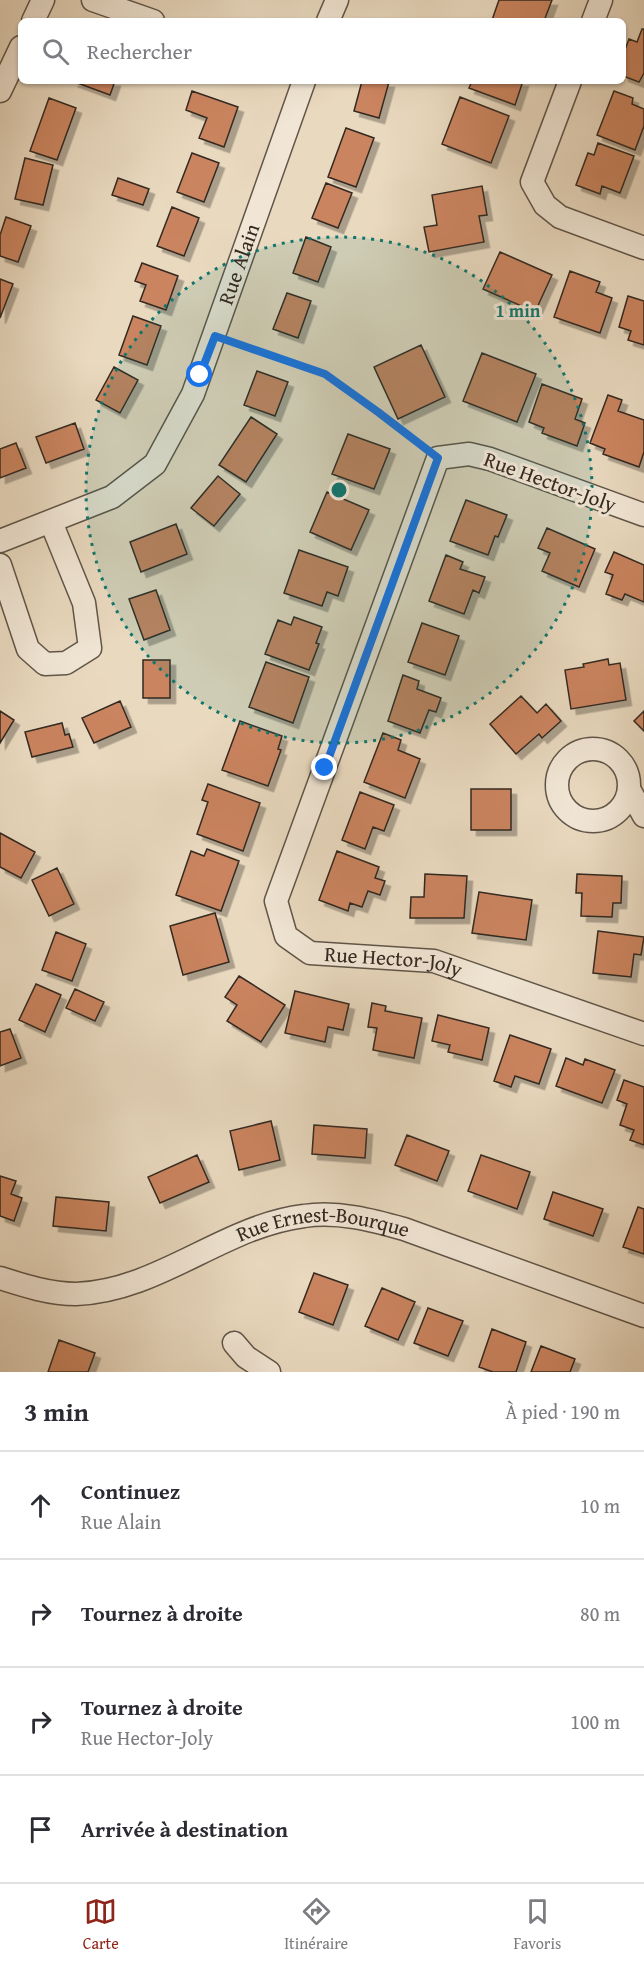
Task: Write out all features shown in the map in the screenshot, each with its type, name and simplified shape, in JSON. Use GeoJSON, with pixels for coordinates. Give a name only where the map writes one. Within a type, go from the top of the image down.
{"type":"FeatureCollection","features":[{"type":"Feature","properties":{"kind":"street"},"geometry":{"type":"LineString","coordinates":[[34,18],[43,0]]}},
{"type":"Feature","properties":{"kind":"street"},"geometry":{"type":"LineString","coordinates":[[93,0],[144,18]]}},
{"type":"Feature","properties":{"kind":"street"},"geometry":{"type":"LineString","coordinates":[[329,18],[337,0]]}},
{"type":"Feature","properties":{"kind":"street"},"geometry":{"type":"LineString","coordinates":[[594,18],[601,0]]}},
{"type":"Feature","properties":{"kind":"street"},"geometry":{"type":"LineString","coordinates":[[0,91],[18,53]]}},
{"type":"Feature","properties":{"kind":"street","name":"Rue Alain"},"geometry":{"type":"LineString","coordinates":[[0,541],[112,497],[155,464],[193,394],[303,84]]}},
{"type":"Feature","properties":{"kind":"street"},"geometry":{"type":"LineString","coordinates":[[569,84],[532,182],[545,205],[560,217],[644,248]]}},
{"type":"Feature","properties":{"kind":"street","name":"Rue Hector-Joly"},"geometry":{"type":"LineString","coordinates":[[644,516],[469,453],[438,458],[276,901],[286,936],[310,953],[434,961],[644,1034]]}},
{"type":"Feature","properties":{"kind":"street"},"geometry":{"type":"LineString","coordinates":[[0,565],[28,649],[45,664],[66,663],[90,648],[84,603],[51,522]]}},
{"type":"Feature","properties":{"kind":"street"},"geometry":{"type":"LineString","coordinates":[[629,789],[644,816]]}},
{"type":"Feature","properties":{"kind":"street","name":"Rue Ernest-Bourque"},"geometry":{"type":"LineString","coordinates":[[0,1278],[34,1289],[59,1293],[77,1294],[111,1289],[156,1273],[262,1224],[306,1215],[331,1214],[381,1222],[404,1229],[644,1316]]}},
{"type":"Feature","properties":{"kind":"street"},"geometry":{"type":"LineString","coordinates":[[234,1343],[246,1357],[269,1372]]}},
{"type":"Feature","properties":{"kind":"path"},"geometry":{"type":"LineString","coordinates":[[215,336],[325,374],[438,458]]}},
{"type":"Feature","properties":{"kind":"building"},"geometry":{"type":"Polygon","coordinates":[[[499,0],[552,0],[545,18],[493,18],[499,0]]]}},
{"type":"Feature","properties":{"kind":"building"},"geometry":{"type":"Polygon","coordinates":[[[644,29],[644,73],[639,82],[626,77],[626,47],[629,39],[637,42],[644,29]]]}},
{"type":"Feature","properties":{"kind":"building"},"geometry":{"type":"Polygon","coordinates":[[[80,84],[114,84],[110,95],[80,84]]]}},
{"type":"Feature","properties":{"kind":"building"},"geometry":{"type":"Polygon","coordinates":[[[361,84],[388,84],[379,118],[354,111],[361,84]]]}},
{"type":"Feature","properties":{"kind":"building"},"geometry":{"type":"Polygon","coordinates":[[[471,84],[522,84],[515,105],[469,88],[471,84]]]}},
{"type":"Feature","properties":{"kind":"building"},"geometry":{"type":"Polygon","coordinates":[[[192,91],[238,107],[224,147],[199,138],[207,118],[186,110],[192,91]]]}},
{"type":"Feature","properties":{"kind":"building"},"geometry":{"type":"Polygon","coordinates":[[[614,91],[633,98],[632,104],[644,109],[644,126],[635,150],[597,135],[614,91]]]}},
{"type":"Feature","properties":{"kind":"building"},"geometry":{"type":"Polygon","coordinates":[[[460,97],[509,116],[491,163],[442,144],[460,97]]]}},
{"type":"Feature","properties":{"kind":"building"},"geometry":{"type":"Polygon","coordinates":[[[49,98],[76,108],[57,160],[30,151],[49,98]]]}},
{"type":"Feature","properties":{"kind":"building"},"geometry":{"type":"Polygon","coordinates":[[[346,128],[374,138],[356,187],[328,177],[346,128]]]}},
{"type":"Feature","properties":{"kind":"building"},"geometry":{"type":"Polygon","coordinates":[[[598,143],[634,156],[620,193],[602,186],[600,194],[576,185],[588,153],[594,155],[598,143]]]}},
{"type":"Feature","properties":{"kind":"building"},"geometry":{"type":"Polygon","coordinates":[[[192,153],[219,163],[204,202],[177,192],[192,153]]]}},
{"type":"Feature","properties":{"kind":"building"},"geometry":{"type":"Polygon","coordinates":[[[25,158],[53,165],[43,205],[15,199],[25,158]]]}},
{"type":"Feature","properties":{"kind":"building"},"geometry":{"type":"Polygon","coordinates":[[[118,178],[149,189],[143,205],[112,195],[118,178]]]}},
{"type":"Feature","properties":{"kind":"building"},"geometry":{"type":"Polygon","coordinates":[[[326,183],[352,193],[338,228],[312,218],[326,183]]]}},
{"type":"Feature","properties":{"kind":"building"},"geometry":{"type":"Polygon","coordinates":[[[482,186],[487,215],[479,216],[484,242],[429,252],[424,227],[437,225],[432,195],[482,186]]]}},
{"type":"Feature","properties":{"kind":"building"},"geometry":{"type":"Polygon","coordinates":[[[172,207],[199,218],[184,256],[157,246],[172,207]]]}},
{"type":"Feature","properties":{"kind":"building"},"geometry":{"type":"Polygon","coordinates":[[[6,217],[31,226],[18,262],[0,256],[0,235],[6,217]]]}},
{"type":"Feature","properties":{"kind":"building"},"geometry":{"type":"Polygon","coordinates":[[[306,237],[331,247],[318,282],[293,273],[306,237]]]}},
{"type":"Feature","properties":{"kind":"building"},"geometry":{"type":"Polygon","coordinates":[[[500,252],[552,275],[535,312],[483,289],[500,252]]]}},
{"type":"Feature","properties":{"kind":"building"},"geometry":{"type":"Polygon","coordinates":[[[142,263],[178,276],[166,310],[140,301],[146,285],[135,281],[142,263]]]}},
{"type":"Feature","properties":{"kind":"building"},"geometry":{"type":"Polygon","coordinates":[[[570,271],[600,282],[596,292],[612,298],[600,333],[554,317],[570,271]]]}},
{"type":"Feature","properties":{"kind":"building"},"geometry":{"type":"Polygon","coordinates":[[[0,279],[13,284],[0,318],[0,279]]]}},
{"type":"Feature","properties":{"kind":"building"},"geometry":{"type":"Polygon","coordinates":[[[287,293],[311,301],[298,338],[273,329],[287,293]]]}},
{"type":"Feature","properties":{"kind":"building"},"geometry":{"type":"Polygon","coordinates":[[[628,296],[644,301],[644,345],[628,340],[631,331],[619,327],[628,296]]]}},
{"type":"Feature","properties":{"kind":"building"},"geometry":{"type":"Polygon","coordinates":[[[133,316],[161,326],[147,365],[119,355],[133,316]]]}},
{"type":"Feature","properties":{"kind":"building"},"geometry":{"type":"Polygon","coordinates":[[[421,345],[445,397],[398,419],[374,367],[421,345]]]}},
{"type":"Feature","properties":{"kind":"building"},"geometry":{"type":"Polygon","coordinates":[[[482,353],[536,374],[517,422],[463,401],[482,353]]]}},
{"type":"Feature","properties":{"kind":"building"},"geometry":{"type":"Polygon","coordinates":[[[114,367],[138,380],[120,413],[96,400],[114,367]]]}},
{"type":"Feature","properties":{"kind":"building"},"geometry":{"type":"Polygon","coordinates":[[[257,371],[288,382],[275,416],[244,405],[257,371]]]}},
{"type":"Feature","properties":{"kind":"building"},"geometry":{"type":"Polygon","coordinates":[[[542,384],[582,399],[575,419],[585,423],[577,446],[542,433],[544,428],[529,422],[542,384]]]}},
{"type":"Feature","properties":{"kind":"building"},"geometry":{"type":"Polygon","coordinates":[[[608,395],[622,400],[618,411],[644,420],[644,452],[639,467],[603,454],[605,449],[590,443],[608,395]]]}},
{"type":"Feature","properties":{"kind":"building"},"geometry":{"type":"Polygon","coordinates":[[[251,417],[277,434],[246,482],[219,465],[251,417]]]}},
{"type":"Feature","properties":{"kind":"building"},"geometry":{"type":"Polygon","coordinates":[[[75,423],[84,449],[46,463],[36,437],[75,423]]]}},
{"type":"Feature","properties":{"kind":"building"},"geometry":{"type":"Polygon","coordinates":[[[348,434],[390,449],[374,489],[332,474],[348,434]]]}},
{"type":"Feature","properties":{"kind":"building"},"geometry":{"type":"Polygon","coordinates":[[[16,443],[26,468],[0,478],[0,449],[16,443]]]}},
{"type":"Feature","properties":{"kind":"building"},"geometry":{"type":"Polygon","coordinates":[[[218,476],[240,494],[214,526],[191,508],[218,476]]]}},
{"type":"Feature","properties":{"kind":"building"},"geometry":{"type":"Polygon","coordinates":[[[327,492],[369,510],[351,550],[310,532],[327,492]]]}},
{"type":"Feature","properties":{"kind":"building"},"geometry":{"type":"Polygon","coordinates":[[[466,500],[507,515],[498,537],[495,536],[488,555],[450,541],[466,500]]]}},
{"type":"Feature","properties":{"kind":"building"},"geometry":{"type":"Polygon","coordinates":[[[176,524],[187,554],[141,572],[130,542],[176,524]]]}},
{"type":"Feature","properties":{"kind":"building"},"geometry":{"type":"Polygon","coordinates":[[[547,528],[595,549],[579,587],[542,571],[550,553],[538,548],[547,528]]]}},
{"type":"Feature","properties":{"kind":"building"},"geometry":{"type":"Polygon","coordinates":[[[299,550],[348,567],[338,596],[327,592],[322,606],[284,593],[299,550]]]}},
{"type":"Feature","properties":{"kind":"building"},"geometry":{"type":"Polygon","coordinates":[[[614,552],[644,565],[644,602],[625,594],[622,600],[606,594],[613,575],[605,572],[614,552]]]}},
{"type":"Feature","properties":{"kind":"building"},"geometry":{"type":"Polygon","coordinates":[[[446,555],[463,562],[460,569],[485,577],[479,593],[473,590],[464,614],[429,601],[446,555]]]}},
{"type":"Feature","properties":{"kind":"building"},"geometry":{"type":"Polygon","coordinates":[[[156,590],[170,630],[144,640],[129,599],[156,590]]]}},
{"type":"Feature","properties":{"kind":"building"},"geometry":{"type":"Polygon","coordinates":[[[294,617],[322,627],[316,643],[319,644],[309,670],[265,654],[278,620],[291,625],[294,617]]]}},
{"type":"Feature","properties":{"kind":"building"},"geometry":{"type":"Polygon","coordinates":[[[422,623],[459,636],[445,675],[408,662],[422,623]]]}},
{"type":"Feature","properties":{"kind":"building"},"geometry":{"type":"Polygon","coordinates":[[[608,659],[609,665],[620,663],[626,700],[571,709],[565,670],[584,667],[583,664],[608,659]]]}},
{"type":"Feature","properties":{"kind":"building"},"geometry":{"type":"Polygon","coordinates":[[[143,660],[170,660],[170,698],[143,698],[143,660]]]}},
{"type":"Feature","properties":{"kind":"building"},"geometry":{"type":"Polygon","coordinates":[[[266,662],[309,677],[293,723],[249,707],[266,662]]]}},
{"type":"Feature","properties":{"kind":"building"},"geometry":{"type":"Polygon","coordinates":[[[403,675],[419,681],[417,689],[441,698],[436,712],[429,710],[420,733],[388,721],[403,675]]]}},
{"type":"Feature","properties":{"kind":"building"},"geometry":{"type":"Polygon","coordinates":[[[521,696],[537,713],[546,704],[561,721],[542,738],[539,734],[516,754],[490,724],[521,696]]]}},
{"type":"Feature","properties":{"kind":"building"},"geometry":{"type":"Polygon","coordinates":[[[120,701],[131,727],[94,743],[82,718],[120,701]]]}},
{"type":"Feature","properties":{"kind":"building"},"geometry":{"type":"Polygon","coordinates":[[[0,711],[14,720],[0,743],[0,711]]]}},
{"type":"Feature","properties":{"kind":"building"},"geometry":{"type":"Polygon","coordinates":[[[644,711],[644,731],[634,721],[644,711]]]}},
{"type":"Feature","properties":{"kind":"building"},"geometry":{"type":"Polygon","coordinates":[[[240,721],[282,736],[278,749],[281,750],[268,786],[222,770],[240,721]]]}},
{"type":"Feature","properties":{"kind":"building"},"geometry":{"type":"Polygon","coordinates":[[[62,723],[65,735],[69,734],[73,747],[32,757],[25,732],[62,723]]]}},
{"type":"Feature","properties":{"kind":"building"},"geometry":{"type":"Polygon","coordinates":[[[383,733],[401,740],[398,750],[420,759],[405,798],[364,782],[383,733]]]}},
{"type":"Feature","properties":{"kind":"building"},"geometry":{"type":"Polygon","coordinates":[[[208,784],[260,803],[243,851],[197,834],[208,802],[202,800],[208,784]]]}},
{"type":"Feature","properties":{"kind":"building"},"geometry":{"type":"Polygon","coordinates":[[[471,789],[511,789],[511,830],[471,830],[471,789]]]}},
{"type":"Feature","properties":{"kind":"building"},"geometry":{"type":"Polygon","coordinates":[[[360,792],[394,805],[384,831],[373,827],[365,849],[342,840],[360,792]]]}},
{"type":"Feature","properties":{"kind":"building"},"geometry":{"type":"Polygon","coordinates":[[[0,833],[35,852],[21,878],[0,867],[0,833]]]}},
{"type":"Feature","properties":{"kind":"building"},"geometry":{"type":"Polygon","coordinates":[[[207,849],[239,861],[221,911],[176,895],[191,851],[204,856],[207,849]]]}},
{"type":"Feature","properties":{"kind":"building"},"geometry":{"type":"Polygon","coordinates":[[[337,851],[379,867],[375,878],[385,881],[380,895],[368,891],[362,907],[350,903],[348,911],[319,900],[337,851]]]}},
{"type":"Feature","properties":{"kind":"building"},"geometry":{"type":"Polygon","coordinates":[[[57,868],[74,904],[49,916],[32,880],[57,868]]]}},
{"type":"Feature","properties":{"kind":"building"},"geometry":{"type":"Polygon","coordinates":[[[425,874],[467,876],[464,918],[410,918],[411,897],[424,897],[425,874]]]}},
{"type":"Feature","properties":{"kind":"building"},"geometry":{"type":"Polygon","coordinates":[[[577,874],[622,876],[621,903],[613,903],[612,917],[581,916],[582,893],[576,893],[577,874]]]}},
{"type":"Feature","properties":{"kind":"building"},"geometry":{"type":"Polygon","coordinates":[[[479,892],[532,900],[526,940],[472,933],[479,892]]]}},
{"type":"Feature","properties":{"kind":"building"},"geometry":{"type":"Polygon","coordinates":[[[215,913],[229,962],[183,975],[170,926],[215,913]]]}},
{"type":"Feature","properties":{"kind":"building"},"geometry":{"type":"Polygon","coordinates":[[[598,931],[644,937],[641,955],[634,954],[631,977],[593,973],[598,931]]]}},
{"type":"Feature","properties":{"kind":"building"},"geometry":{"type":"Polygon","coordinates":[[[56,932],[86,944],[72,981],[42,970],[56,932]]]}},
{"type":"Feature","properties":{"kind":"building"},"geometry":{"type":"Polygon","coordinates":[[[239,976],[285,1005],[261,1042],[227,1021],[237,1005],[225,997],[239,976]]]}},
{"type":"Feature","properties":{"kind":"building"},"geometry":{"type":"Polygon","coordinates":[[[36,984],[61,995],[45,1032],[19,1020],[36,984]]]}},
{"type":"Feature","properties":{"kind":"building"},"geometry":{"type":"Polygon","coordinates":[[[75,989],[104,1002],[95,1021],[66,1008],[75,989]]]}},
{"type":"Feature","properties":{"kind":"building"},"geometry":{"type":"Polygon","coordinates":[[[295,991],[349,1004],[343,1030],[328,1027],[325,1042],[285,1033],[295,991]]]}},
{"type":"Feature","properties":{"kind":"building"},"geometry":{"type":"Polygon","coordinates":[[[372,1003],[386,1006],[385,1011],[422,1018],[414,1058],[373,1050],[377,1028],[368,1027],[372,1003]]]}},
{"type":"Feature","properties":{"kind":"building"},"geometry":{"type":"Polygon","coordinates":[[[438,1015],[489,1028],[482,1060],[448,1052],[450,1045],[432,1041],[438,1015]]]}},
{"type":"Feature","properties":{"kind":"building"},"geometry":{"type":"Polygon","coordinates":[[[10,1029],[21,1058],[0,1066],[0,1032],[10,1029]]]}},
{"type":"Feature","properties":{"kind":"building"},"geometry":{"type":"Polygon","coordinates":[[[510,1035],[551,1049],[539,1084],[515,1076],[511,1087],[494,1081],[510,1035]]]}},
{"type":"Feature","properties":{"kind":"building"},"geometry":{"type":"Polygon","coordinates":[[[566,1058],[583,1065],[585,1059],[615,1070],[602,1103],[556,1086],[566,1058]]]}},
{"type":"Feature","properties":{"kind":"building"},"geometry":{"type":"Polygon","coordinates":[[[624,1080],[644,1087],[644,1145],[630,1140],[634,1130],[620,1125],[627,1104],[617,1100],[624,1080]]]}},
{"type":"Feature","properties":{"kind":"building"},"geometry":{"type":"Polygon","coordinates":[[[271,1121],[280,1160],[239,1170],[230,1131],[271,1121]]]}},
{"type":"Feature","properties":{"kind":"building"},"geometry":{"type":"Polygon","coordinates":[[[314,1125],[367,1129],[365,1158],[312,1154],[314,1125]]]}},
{"type":"Feature","properties":{"kind":"building"},"geometry":{"type":"Polygon","coordinates":[[[407,1135],[449,1151],[437,1181],[395,1165],[407,1135]]]}},
{"type":"Feature","properties":{"kind":"building"},"geometry":{"type":"Polygon","coordinates":[[[197,1155],[209,1182],[160,1203],[148,1177],[197,1155]]]}},
{"type":"Feature","properties":{"kind":"building"},"geometry":{"type":"Polygon","coordinates":[[[481,1155],[530,1172],[517,1209],[468,1191],[481,1155]]]}},
{"type":"Feature","properties":{"kind":"building"},"geometry":{"type":"Polygon","coordinates":[[[0,1176],[16,1181],[11,1194],[22,1198],[14,1221],[0,1216],[0,1176]]]}},
{"type":"Feature","properties":{"kind":"building"},"geometry":{"type":"Polygon","coordinates":[[[553,1192],[603,1209],[593,1236],[544,1219],[553,1192]]]}},
{"type":"Feature","properties":{"kind":"building"},"geometry":{"type":"Polygon","coordinates":[[[56,1197],[109,1202],[106,1231],[53,1226],[56,1197]]]}},
{"type":"Feature","properties":{"kind":"building"},"geometry":{"type":"Polygon","coordinates":[[[638,1207],[644,1209],[644,1254],[623,1247],[638,1207]]]}},
{"type":"Feature","properties":{"kind":"building"},"geometry":{"type":"Polygon","coordinates":[[[314,1273],[348,1285],[333,1325],[299,1312],[314,1273]]]}},
{"type":"Feature","properties":{"kind":"building"},"geometry":{"type":"Polygon","coordinates":[[[382,1288],[415,1302],[398,1340],[365,1326],[382,1288]]]}},
{"type":"Feature","properties":{"kind":"building"},"geometry":{"type":"Polygon","coordinates":[[[428,1308],[463,1321],[448,1356],[414,1343],[428,1308]]]}},
{"type":"Feature","properties":{"kind":"building"},"geometry":{"type":"Polygon","coordinates":[[[492,1329],[526,1342],[516,1372],[493,1372],[479,1367],[492,1329]]]}},
{"type":"Feature","properties":{"kind":"building"},"geometry":{"type":"Polygon","coordinates":[[[59,1340],[95,1353],[88,1372],[48,1372],[59,1340]]]}},
{"type":"Feature","properties":{"kind":"building"},"geometry":{"type":"Polygon","coordinates":[[[541,1346],[575,1359],[570,1372],[531,1372],[541,1346]]]}},
{"type":"Feature","properties":{"kind":"route"},"geometry":{"type":"LineString","coordinates":[[200,375],[215,336],[325,374],[438,458],[325,768]]}}]}
